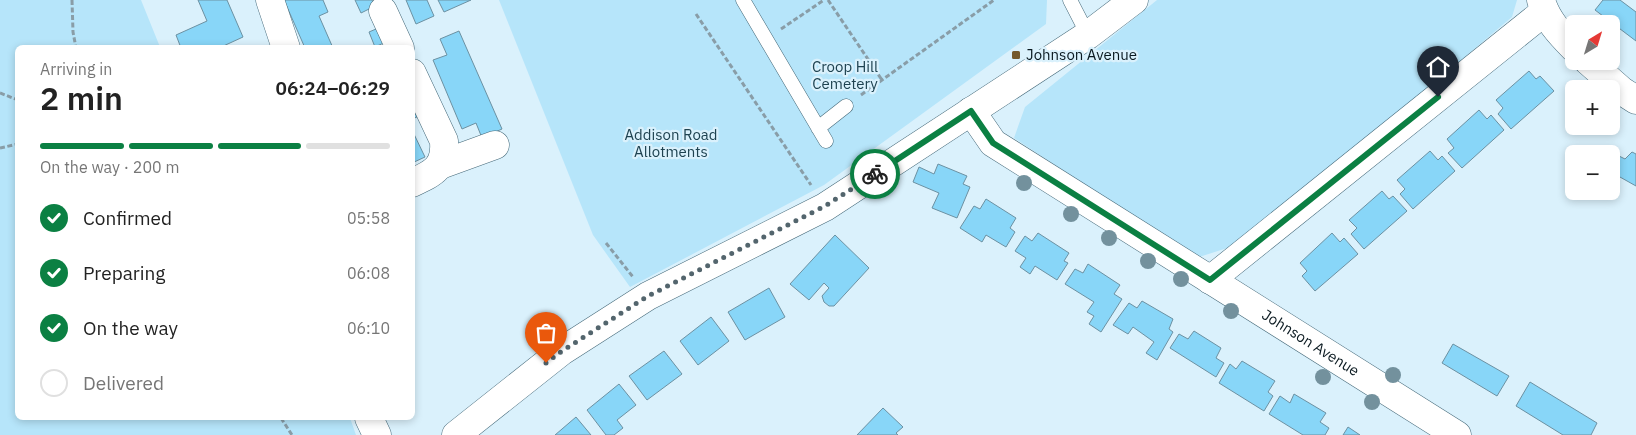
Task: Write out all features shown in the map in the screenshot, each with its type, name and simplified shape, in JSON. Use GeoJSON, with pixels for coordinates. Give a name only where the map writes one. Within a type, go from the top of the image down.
{"type":"FeatureCollection","features":[{"type":"Feature","properties":{"kind":"street"},"geometry":{"type":"LineString","coordinates":[[270,0],[285,45]]}},
{"type":"Feature","properties":{"kind":"street"},"geometry":{"type":"LineString","coordinates":[[456,435],[562,351],[648,296],[825,206],[1088,35],[1134,0]]}},
{"type":"Feature","properties":{"kind":"street"},"geometry":{"type":"LineString","coordinates":[[1210,280],[1543,6],[1565,39]]}},
{"type":"Feature","properties":{"kind":"street"},"geometry":{"type":"LineString","coordinates":[[383,11],[399,45]]}},
{"type":"Feature","properties":{"kind":"street"},"geometry":{"type":"LineString","coordinates":[[1598,70],[1622,92],[1636,100]]}},
{"type":"Feature","properties":{"kind":"street"},"geometry":{"type":"LineString","coordinates":[[415,79],[444,141],[445,153],[440,165]]}},
{"type":"Feature","properties":{"kind":"street","name":"Johnson Avenue"},"geometry":{"type":"LineString","coordinates":[[971,111],[993,143],[1457,435]]}},
{"type":"Feature","properties":{"kind":"street"},"geometry":{"type":"LineString","coordinates":[[415,182],[429,175],[440,165],[495,145]]}},
{"type":"Feature","properties":{"kind":"street"},"geometry":{"type":"LineString","coordinates":[[370,420],[377,435]]}},
{"type":"Feature","properties":{"kind":"lane"},"geometry":{"type":"LineString","coordinates":[[743,0],[826,141]]}},
{"type":"Feature","properties":{"kind":"lane"},"geometry":{"type":"LineString","coordinates":[[1070,0],[1088,35]]}},
{"type":"Feature","properties":{"kind":"lane"},"geometry":{"type":"LineString","coordinates":[[818,128],[846,106]]}},
{"type":"Feature","properties":{"kind":"path"},"geometry":{"type":"LineString","coordinates":[[72,0],[75,45]]}},
{"type":"Feature","properties":{"kind":"path"},"geometry":{"type":"LineString","coordinates":[[766,40],[824,0]]}},
{"type":"Feature","properties":{"kind":"path"},"geometry":{"type":"LineString","coordinates":[[828,0],[882,80]]}},
{"type":"Feature","properties":{"kind":"path"},"geometry":{"type":"LineString","coordinates":[[846,106],[994,0]]}},
{"type":"Feature","properties":{"kind":"path"},"geometry":{"type":"LineString","coordinates":[[696,14],[825,206]]}},
{"type":"Feature","properties":{"kind":"path"},"geometry":{"type":"LineString","coordinates":[[0,93],[15,99]]}},
{"type":"Feature","properties":{"kind":"path"},"geometry":{"type":"LineString","coordinates":[[0,148],[15,145]]}},
{"type":"Feature","properties":{"kind":"path"},"geometry":{"type":"LineString","coordinates":[[606,243],[648,296]]}},
{"type":"Feature","properties":{"kind":"path"},"geometry":{"type":"LineString","coordinates":[[282,420],[292,435]]}},
{"type":"Feature","properties":{"kind":"green space"},"geometry":{"type":"Polygon","coordinates":[[[0,0],[141,0],[159,45],[15,45],[15,420],[351,420],[356,435],[0,435],[0,0]]]}},
{"type":"Feature","properties":{"kind":"green space","name":"Addison Road Allotments"},"geometry":{"type":"Polygon","coordinates":[[[499,0],[1047,0],[1046,24],[824,185],[630,287],[593,235],[499,0]]]}},
{"type":"Feature","properties":{"kind":"green space"},"geometry":{"type":"Polygon","coordinates":[[[1157,0],[1517,0],[1512,17],[1246,242],[1196,258],[1014,138],[1025,107],[1157,0]]]}},
{"type":"Feature","properties":{"kind":"building"},"geometry":{"type":"Polygon","coordinates":[[[198,0],[227,0],[243,37],[226,45],[180,45],[176,35],[207,21],[198,0]]]}},
{"type":"Feature","properties":{"kind":"building"},"geometry":{"type":"Polygon","coordinates":[[[284,0],[323,0],[328,12],[319,16],[332,45],[304,45],[284,0]]]}},
{"type":"Feature","properties":{"kind":"building"},"geometry":{"type":"Polygon","coordinates":[[[355,0],[372,0],[375,6],[361,13],[355,0]]]}},
{"type":"Feature","properties":{"kind":"building"},"geometry":{"type":"Polygon","coordinates":[[[406,0],[427,0],[434,16],[416,24],[406,0]]]}},
{"type":"Feature","properties":{"kind":"building"},"geometry":{"type":"Polygon","coordinates":[[[438,0],[471,0],[444,12],[438,0]]]}},
{"type":"Feature","properties":{"kind":"building"},"geometry":{"type":"Polygon","coordinates":[[[1603,0],[1620,0],[1636,12],[1636,41],[1620,29],[1620,15],[1602,15],[1595,10],[1603,0]]]}},
{"type":"Feature","properties":{"kind":"building"},"geometry":{"type":"Polygon","coordinates":[[[383,26],[390,40],[379,45],[374,45],[369,32],[383,26]]]}},
{"type":"Feature","properties":{"kind":"building"},"geometry":{"type":"Polygon","coordinates":[[[459,31],[502,129],[482,138],[476,123],[462,129],[433,60],[447,55],[440,39],[459,31]]]}},
{"type":"Feature","properties":{"kind":"building"},"geometry":{"type":"Polygon","coordinates":[[[1529,71],[1536,79],[1540,76],[1554,91],[1511,129],[1498,114],[1503,108],[1496,100],[1529,71]]]}},
{"type":"Feature","properties":{"kind":"building"},"geometry":{"type":"Polygon","coordinates":[[[1479,110],[1487,119],[1491,115],[1504,130],[1462,168],[1448,153],[1454,148],[1447,139],[1479,110]]]}},
{"type":"Feature","properties":{"kind":"building"},"geometry":{"type":"Polygon","coordinates":[[[415,136],[425,157],[415,162],[415,136]]]}},
{"type":"Feature","properties":{"kind":"building"},"geometry":{"type":"Polygon","coordinates":[[[1430,151],[1438,160],[1442,156],[1455,171],[1413,209],[1400,194],[1405,189],[1397,180],[1430,151]]]}},
{"type":"Feature","properties":{"kind":"building"},"geometry":{"type":"Polygon","coordinates":[[[1632,152],[1636,154],[1636,186],[1620,177],[1620,156],[1625,159],[1632,152]]]}},
{"type":"Feature","properties":{"kind":"building"},"geometry":{"type":"Polygon","coordinates":[[[938,164],[967,176],[963,184],[970,187],[957,218],[932,208],[939,193],[913,182],[919,167],[934,174],[938,164]]]}},
{"type":"Feature","properties":{"kind":"building"},"geometry":{"type":"Polygon","coordinates":[[[1382,191],[1389,199],[1393,196],[1407,211],[1364,249],[1351,234],[1357,228],[1349,220],[1382,191]]]}},
{"type":"Feature","properties":{"kind":"building"},"geometry":{"type":"Polygon","coordinates":[[[986,199],[1016,218],[1010,228],[1015,232],[1006,247],[986,235],[982,242],[960,228],[974,206],[980,209],[986,199]]]}},
{"type":"Feature","properties":{"kind":"building"},"geometry":{"type":"Polygon","coordinates":[[[1038,233],[1069,253],[1064,261],[1068,263],[1057,280],[1035,266],[1030,274],[1020,267],[1026,258],[1015,251],[1025,236],[1032,241],[1038,233]]]}},
{"type":"Feature","properties":{"kind":"building"},"geometry":{"type":"Polygon","coordinates":[[[1332,233],[1340,242],[1344,238],[1358,254],[1315,291],[1302,276],[1307,271],[1300,263],[1332,233]]]}},
{"type":"Feature","properties":{"kind":"building"},"geometry":{"type":"Polygon","coordinates":[[[835,235],[869,268],[834,306],[829,306],[824,302],[822,296],[829,288],[824,283],[809,300],[790,284],[835,235]]]}},
{"type":"Feature","properties":{"kind":"building"},"geometry":{"type":"Polygon","coordinates":[[[1088,264],[1120,285],[1114,294],[1122,299],[1101,332],[1089,324],[1094,316],[1087,312],[1094,302],[1065,284],[1075,269],[1083,273],[1088,264]]]}},
{"type":"Feature","properties":{"kind":"building"},"geometry":{"type":"Polygon","coordinates":[[[769,288],[785,317],[745,340],[728,312],[769,288]]]}},
{"type":"Feature","properties":{"kind":"building"},"geometry":{"type":"Polygon","coordinates":[[[1142,301],[1173,319],[1169,329],[1173,332],[1157,360],[1146,353],[1154,342],[1133,327],[1128,334],[1113,325],[1129,303],[1137,308],[1142,301]]]}},
{"type":"Feature","properties":{"kind":"building"},"geometry":{"type":"Polygon","coordinates":[[[711,317],[729,341],[698,365],[680,341],[711,317]]]}},
{"type":"Feature","properties":{"kind":"building"},"geometry":{"type":"Polygon","coordinates":[[[1194,331],[1221,348],[1216,358],[1224,363],[1216,377],[1170,348],[1179,334],[1188,339],[1194,331]]]}},
{"type":"Feature","properties":{"kind":"building"},"geometry":{"type":"Polygon","coordinates":[[[1453,344],[1509,376],[1497,396],[1442,363],[1453,344]]]}},
{"type":"Feature","properties":{"kind":"building"},"geometry":{"type":"Polygon","coordinates":[[[664,351],[682,374],[647,400],[629,376],[664,351]]]}},
{"type":"Feature","properties":{"kind":"building"},"geometry":{"type":"Polygon","coordinates":[[[1242,361],[1275,381],[1268,392],[1273,396],[1264,411],[1219,383],[1230,364],[1236,369],[1242,361]]]}},
{"type":"Feature","properties":{"kind":"building"},"geometry":{"type":"Polygon","coordinates":[[[1530,382],[1597,423],[1591,435],[1563,435],[1516,406],[1530,382]]]}},
{"type":"Feature","properties":{"kind":"building"},"geometry":{"type":"Polygon","coordinates":[[[619,384],[636,405],[617,420],[623,428],[614,435],[606,435],[587,410],[619,384]]]}},
{"type":"Feature","properties":{"kind":"building"},"geometry":{"type":"Polygon","coordinates":[[[1294,394],[1326,413],[1320,422],[1329,428],[1325,435],[1303,435],[1269,414],[1280,396],[1290,403],[1294,394]]]}},
{"type":"Feature","properties":{"kind":"building"},"geometry":{"type":"Polygon","coordinates":[[[883,408],[903,427],[896,433],[898,435],[857,435],[883,408]]]}},
{"type":"Feature","properties":{"kind":"building"},"geometry":{"type":"Polygon","coordinates":[[[576,417],[591,435],[555,435],[576,417]]]}},
{"type":"Feature","properties":{"kind":"building"},"geometry":{"type":"Polygon","coordinates":[[[1348,427],[1360,435],[1343,435],[1348,427]]]}},
{"type":"Feature","properties":{"kind":"way so far"},"geometry":{"type":"LineString","coordinates":[[546,363],[634,304],[825,206],[875,174]]}},
{"type":"Feature","properties":{"kind":"place","name":"Johnson Avenue"},"geometry":{"type":"Point","coordinates":[1016,55]}},
{"type":"Feature","properties":{"kind":"route"},"geometry":{"type":"LineString","coordinates":[[875,174],[971,111],[993,143],[1210,280],[1438,97]]}},
{"type":"Feature","properties":{"kind":"park label","name":"Croop Hill Cemetery"},"geometry":{"type":"Point","coordinates":[845,76]}}]}
